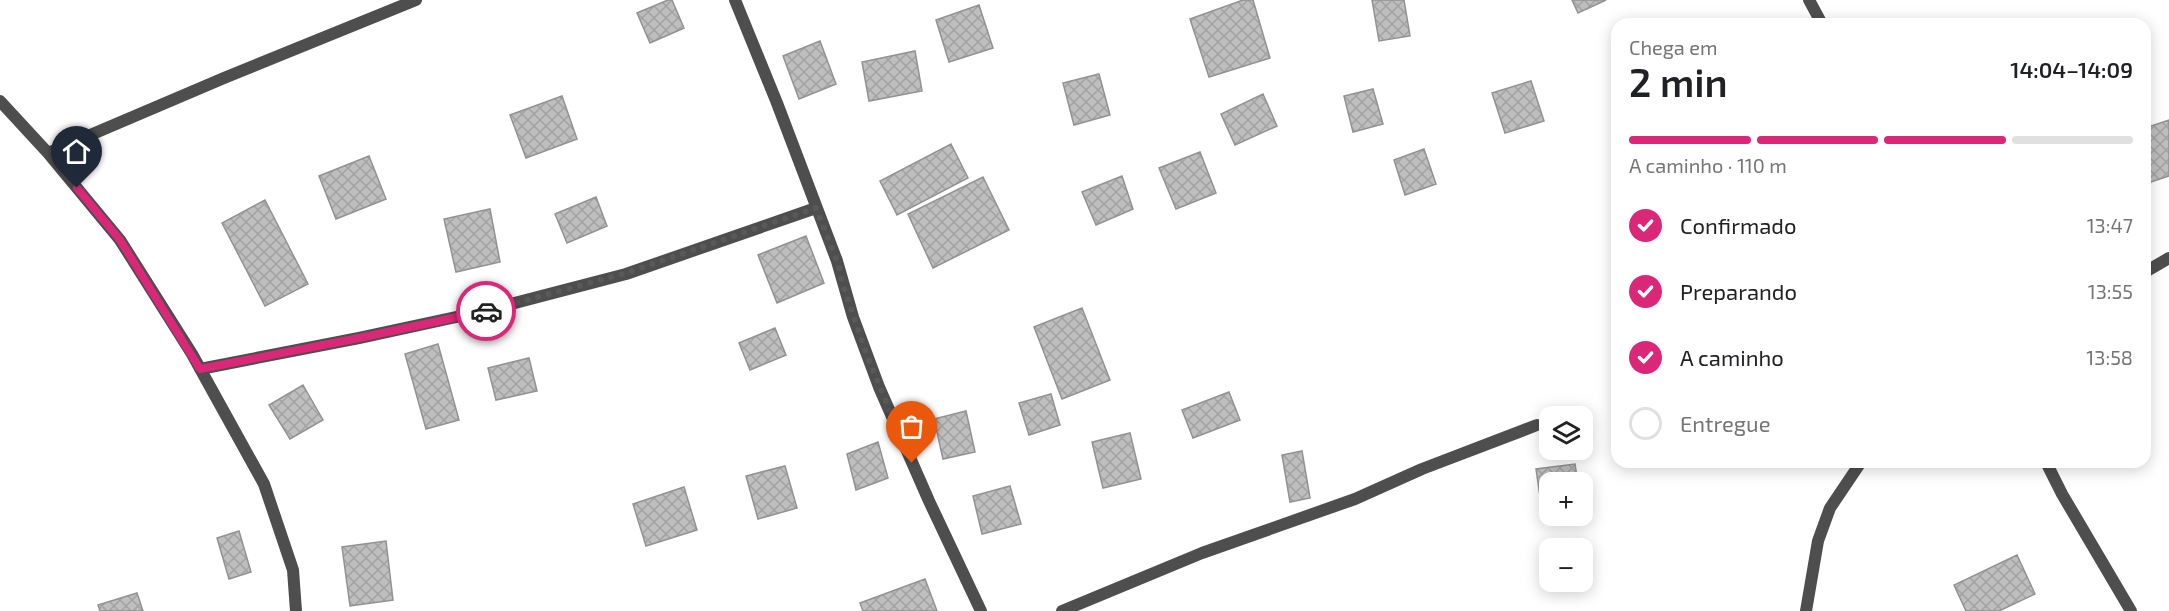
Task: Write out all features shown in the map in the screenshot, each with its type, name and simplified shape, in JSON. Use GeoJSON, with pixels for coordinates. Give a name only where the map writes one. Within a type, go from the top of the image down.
{"type":"FeatureCollection","features":[{"type":"Feature","properties":{"kind":"street"},"geometry":{"type":"LineString","coordinates":[[48,153],[416,0]]}},
{"type":"Feature","properties":{"kind":"street"},"geometry":{"type":"LineString","coordinates":[[735,0],[837,261],[853,317],[879,387],[981,611]]}},
{"type":"Feature","properties":{"kind":"street"},"geometry":{"type":"LineString","coordinates":[[1809,0],[1819,18]]}},
{"type":"Feature","properties":{"kind":"street"},"geometry":{"type":"LineString","coordinates":[[0,101],[48,153],[120,240],[200,369],[264,484],[293,570],[296,611]]}},
{"type":"Feature","properties":{"kind":"street"},"geometry":{"type":"LineString","coordinates":[[200,369],[359,338],[506,305],[626,273],[816,208]]}},
{"type":"Feature","properties":{"kind":"street"},"geometry":{"type":"LineString","coordinates":[[2151,268],[2169,258]]}},
{"type":"Feature","properties":{"kind":"street"},"geometry":{"type":"LineString","coordinates":[[1062,611],[1202,553],[1354,499],[1422,469],[1537,425]]}},
{"type":"Feature","properties":{"kind":"street"},"geometry":{"type":"LineString","coordinates":[[1806,611],[1822,530],[1830,508],[1856,468]]}},
{"type":"Feature","properties":{"kind":"street"},"geometry":{"type":"LineString","coordinates":[[2049,468],[2131,611]]}},
{"type":"Feature","properties":{"kind":"building"},"geometry":{"type":"Polygon","coordinates":[[[672,0],[684,28],[650,43],[637,13],[672,0]]]}},
{"type":"Feature","properties":{"kind":"building"},"geometry":{"type":"Polygon","coordinates":[[[1243,0],[1253,0],[1270,58],[1209,77],[1190,19],[1243,0]]]}},
{"type":"Feature","properties":{"kind":"building"},"geometry":{"type":"Polygon","coordinates":[[[1372,0],[1404,0],[1410,36],[1379,41],[1372,0]]]}},
{"type":"Feature","properties":{"kind":"building"},"geometry":{"type":"Polygon","coordinates":[[[1572,0],[1606,0],[1578,13],[1572,0]]]}},
{"type":"Feature","properties":{"kind":"building"},"geometry":{"type":"Polygon","coordinates":[[[979,5],[993,48],[949,62],[936,20],[979,5]]]}},
{"type":"Feature","properties":{"kind":"building"},"geometry":{"type":"Polygon","coordinates":[[[820,41],[836,84],[799,99],[783,56],[820,41]]]}},
{"type":"Feature","properties":{"kind":"building"},"geometry":{"type":"Polygon","coordinates":[[[915,51],[922,91],[869,101],[862,62],[915,51]]]}},
{"type":"Feature","properties":{"kind":"building"},"geometry":{"type":"Polygon","coordinates":[[[1099,74],[1110,115],[1074,125],[1063,83],[1099,74]]]}},
{"type":"Feature","properties":{"kind":"building"},"geometry":{"type":"Polygon","coordinates":[[[1531,81],[1544,121],[1505,133],[1492,93],[1531,81]]]}},
{"type":"Feature","properties":{"kind":"building"},"geometry":{"type":"Polygon","coordinates":[[[1373,89],[1383,124],[1353,132],[1344,96],[1373,89]]]}},
{"type":"Feature","properties":{"kind":"building"},"geometry":{"type":"Polygon","coordinates":[[[1263,94],[1277,126],[1235,145],[1221,114],[1263,94]]]}},
{"type":"Feature","properties":{"kind":"building"},"geometry":{"type":"Polygon","coordinates":[[[562,96],[577,139],[526,158],[510,115],[562,96]]]}},
{"type":"Feature","properties":{"kind":"building"},"geometry":{"type":"Polygon","coordinates":[[[2169,120],[2169,176],[2151,182],[2151,126],[2169,120]]]}},
{"type":"Feature","properties":{"kind":"building"},"geometry":{"type":"Polygon","coordinates":[[[951,144],[968,178],[897,215],[880,181],[951,144]]]}},
{"type":"Feature","properties":{"kind":"building"},"geometry":{"type":"Polygon","coordinates":[[[1424,149],[1436,184],[1405,195],[1394,160],[1424,149]]]}},
{"type":"Feature","properties":{"kind":"building"},"geometry":{"type":"Polygon","coordinates":[[[1200,152],[1216,193],[1176,209],[1159,168],[1200,152]]]}},
{"type":"Feature","properties":{"kind":"building"},"geometry":{"type":"Polygon","coordinates":[[[369,156],[386,199],[336,219],[319,176],[369,156]]]}},
{"type":"Feature","properties":{"kind":"building"},"geometry":{"type":"Polygon","coordinates":[[[1122,176],[1133,209],[1096,225],[1082,192],[1122,176]]]}},
{"type":"Feature","properties":{"kind":"building"},"geometry":{"type":"Polygon","coordinates":[[[983,177],[1009,230],[933,268],[908,214],[983,177]]]}},
{"type":"Feature","properties":{"kind":"building"},"geometry":{"type":"Polygon","coordinates":[[[596,197],[607,226],[567,243],[555,214],[596,197]]]}},
{"type":"Feature","properties":{"kind":"building"},"geometry":{"type":"Polygon","coordinates":[[[265,200],[308,284],[265,306],[222,223],[265,200]]]}},
{"type":"Feature","properties":{"kind":"building"},"geometry":{"type":"Polygon","coordinates":[[[490,209],[500,262],[456,272],[444,219],[490,209]]]}},
{"type":"Feature","properties":{"kind":"building"},"geometry":{"type":"Polygon","coordinates":[[[806,236],[824,283],[777,303],[758,255],[806,236]]]}},
{"type":"Feature","properties":{"kind":"building"},"geometry":{"type":"Polygon","coordinates":[[[1082,308],[1110,380],[1062,399],[1034,327],[1082,308]]]}},
{"type":"Feature","properties":{"kind":"building"},"geometry":{"type":"Polygon","coordinates":[[[775,328],[786,355],[750,370],[739,343],[775,328]]]}},
{"type":"Feature","properties":{"kind":"building"},"geometry":{"type":"Polygon","coordinates":[[[438,344],[459,420],[426,429],[405,354],[438,344]]]}},
{"type":"Feature","properties":{"kind":"building"},"geometry":{"type":"Polygon","coordinates":[[[529,358],[537,391],[496,400],[488,368],[529,358]]]}},
{"type":"Feature","properties":{"kind":"building"},"geometry":{"type":"Polygon","coordinates":[[[303,385],[323,420],[290,439],[269,405],[303,385]]]}},
{"type":"Feature","properties":{"kind":"building"},"geometry":{"type":"Polygon","coordinates":[[[1229,392],[1240,420],[1193,438],[1182,410],[1229,392]]]}},
{"type":"Feature","properties":{"kind":"building"},"geometry":{"type":"Polygon","coordinates":[[[1051,394],[1060,425],[1029,435],[1019,403],[1051,394]]]}},
{"type":"Feature","properties":{"kind":"building"},"geometry":{"type":"Polygon","coordinates":[[[966,411],[975,452],[943,459],[934,419],[966,411]]]}},
{"type":"Feature","properties":{"kind":"building"},"geometry":{"type":"Polygon","coordinates":[[[1130,433],[1141,479],[1103,488],[1092,442],[1130,433]]]}},
{"type":"Feature","properties":{"kind":"building"},"geometry":{"type":"Polygon","coordinates":[[[878,442],[888,478],[856,490],[847,454],[878,442]]]}},
{"type":"Feature","properties":{"kind":"building"},"geometry":{"type":"Polygon","coordinates":[[[1302,451],[1310,498],[1290,502],[1282,455],[1302,451]]]}},
{"type":"Feature","properties":{"kind":"building"},"geometry":{"type":"Polygon","coordinates":[[[1575,464],[1576,472],[1539,472],[1539,489],[1536,469],[1575,464]]]}},
{"type":"Feature","properties":{"kind":"building"},"geometry":{"type":"Polygon","coordinates":[[[785,466],[797,508],[758,519],[746,476],[785,466]]]}},
{"type":"Feature","properties":{"kind":"building"},"geometry":{"type":"Polygon","coordinates":[[[1010,486],[1021,524],[982,534],[973,496],[1010,486]]]}},
{"type":"Feature","properties":{"kind":"building"},"geometry":{"type":"Polygon","coordinates":[[[684,487],[697,530],[646,546],[633,504],[684,487]]]}},
{"type":"Feature","properties":{"kind":"building"},"geometry":{"type":"Polygon","coordinates":[[[239,531],[251,572],[229,579],[217,538],[239,531]]]}},
{"type":"Feature","properties":{"kind":"building"},"geometry":{"type":"Polygon","coordinates":[[[386,541],[393,600],[350,606],[342,547],[386,541]]]}},
{"type":"Feature","properties":{"kind":"building"},"geometry":{"type":"Polygon","coordinates":[[[2017,555],[2035,594],[1999,611],[1966,611],[1954,585],[2017,555]]]}},
{"type":"Feature","properties":{"kind":"building"},"geometry":{"type":"Polygon","coordinates":[[[925,579],[937,611],[863,611],[860,603],[925,579]]]}},
{"type":"Feature","properties":{"kind":"building"},"geometry":{"type":"Polygon","coordinates":[[[137,593],[143,611],[100,611],[98,605],[137,593]]]}},
{"type":"Feature","properties":{"kind":"way so far"},"geometry":{"type":"LineString","coordinates":[[486,311],[626,273],[816,208],[837,261],[867,356],[912,463]]}},
{"type":"Feature","properties":{"kind":"route"},"geometry":{"type":"LineString","coordinates":[[77,188],[120,240],[200,369],[486,311]]}}]}
